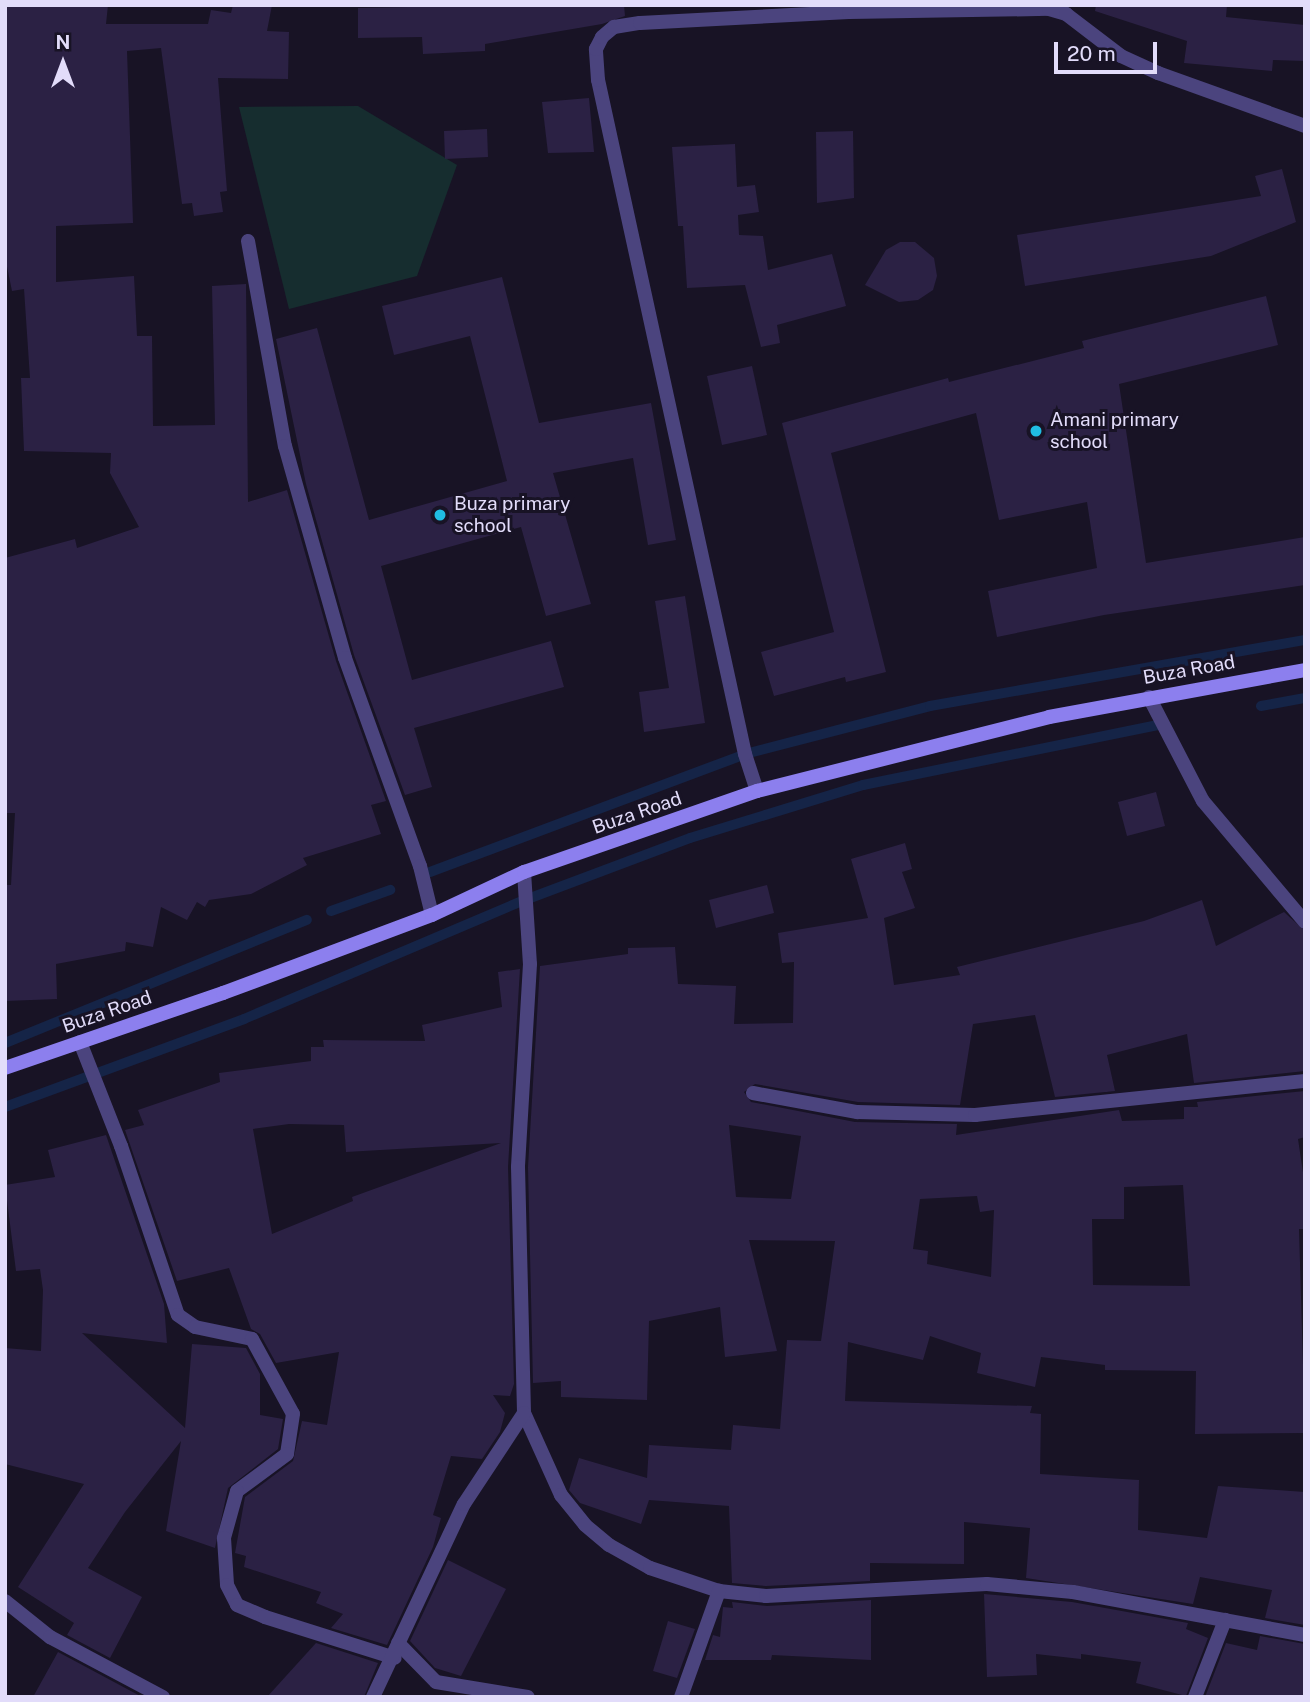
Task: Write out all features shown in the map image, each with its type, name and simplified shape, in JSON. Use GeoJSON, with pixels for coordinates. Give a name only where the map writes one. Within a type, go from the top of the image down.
{"type":"FeatureCollection","features":[{"type":"Feature","properties":{"kind":"main road","name":"Buza Road"},"geometry":{"type":"LineString","coordinates":[[5,1068],[432,915],[524,872],[757,791],[1149,696],[1305,670]]}},
{"type":"Feature","properties":{"kind":"street"},"geometry":{"type":"LineString","coordinates":[[757,791],[745,754],[598,80],[596,49],[602,37],[614,27],[640,23],[849,12],[1049,9],[1066,14],[1121,56],[1158,74],[1305,126]]}},
{"type":"Feature","properties":{"kind":"street"},"geometry":{"type":"LineString","coordinates":[[248,241],[285,446],[345,658],[419,866],[432,915]]}},
{"type":"Feature","properties":{"kind":"street"},"geometry":{"type":"LineString","coordinates":[[1149,696],[1203,801],[1305,922]]}},
{"type":"Feature","properties":{"kind":"street"},"geometry":{"type":"LineString","coordinates":[[524,872],[530,964],[518,1167],[524,1413],[561,1495],[585,1525],[609,1545],[650,1568],[719,1591],[766,1596],[987,1584],[1073,1592],[1305,1635]]}},
{"type":"Feature","properties":{"kind":"street"},"geometry":{"type":"LineString","coordinates":[[80,1042],[121,1146],[178,1315],[195,1327],[252,1339],[293,1414],[286,1454],[237,1491],[224,1538],[227,1585],[237,1605],[265,1617],[397,1650],[436,1682],[528,1697]]}},
{"type":"Feature","properties":{"kind":"street"},"geometry":{"type":"LineString","coordinates":[[753,1093],[857,1112],[975,1115],[1305,1081]]}},
{"type":"Feature","properties":{"kind":"street"},"geometry":{"type":"LineString","coordinates":[[373,1697],[464,1504],[524,1413]]}},
{"type":"Feature","properties":{"kind":"street"},"geometry":{"type":"LineString","coordinates":[[681,1697],[719,1591]]}},
{"type":"Feature","properties":{"kind":"street"},"geometry":{"type":"LineString","coordinates":[[5,1601],[50,1637],[163,1697]]}},
{"type":"Feature","properties":{"kind":"street"},"geometry":{"type":"LineString","coordinates":[[1195,1697],[1224,1620]]}},
{"type":"Feature","properties":{"kind":"green space"},"geometry":{"type":"Polygon","coordinates":[[[358,106],[457,165],[417,276],[289,309],[239,107],[358,106]]]}},
{"type":"Feature","properties":{"kind":"building"},"geometry":{"type":"Polygon","coordinates":[[[5,5],[108,5],[106,24],[208,24],[211,10],[231,13],[233,5],[272,5],[267,31],[289,32],[288,79],[218,78],[227,191],[220,192],[223,212],[194,216],[192,203],[182,204],[161,48],[127,51],[133,223],[56,226],[56,282],[134,276],[137,336],[152,336],[153,426],[215,425],[212,286],[246,284],[248,502],[287,490],[336,661],[386,801],[371,805],[381,834],[303,858],[307,865],[251,894],[209,900],[205,907],[197,902],[187,920],[161,907],[153,947],[126,942],[125,951],[56,964],[57,999],[5,1001],[5,885],[11,885],[15,813],[5,813],[5,558],[75,539],[77,548],[139,527],[110,473],[111,453],[24,451],[21,378],[30,378],[24,289],[12,291],[5,257],[5,5]]]}},
{"type":"Feature","properties":{"kind":"building"},"geometry":{"type":"Polygon","coordinates":[[[624,5],[625,16],[602,24],[485,44],[485,51],[423,54],[422,37],[358,38],[358,8],[624,5]]]}},
{"type":"Feature","properties":{"kind":"building"},"geometry":{"type":"Polygon","coordinates":[[[1096,5],[1227,5],[1226,17],[1305,25],[1305,61],[1273,60],[1272,71],[1184,63],[1187,41],[1095,11],[1096,5]]]}},
{"type":"Feature","properties":{"kind":"building"},"geometry":{"type":"Polygon","coordinates":[[[589,98],[594,152],[548,153],[542,102],[589,98]]]}},
{"type":"Feature","properties":{"kind":"building"},"geometry":{"type":"Polygon","coordinates":[[[487,129],[488,157],[445,159],[444,131],[487,129]]]}},
{"type":"Feature","properties":{"kind":"building"},"geometry":{"type":"Polygon","coordinates":[[[853,131],[854,198],[817,203],[816,132],[853,131]]]}},
{"type":"Feature","properties":{"kind":"building"},"geometry":{"type":"Polygon","coordinates":[[[735,144],[737,187],[755,185],[759,212],[738,215],[739,235],[763,236],[768,270],[832,254],[846,306],[777,325],[780,343],[761,347],[745,285],[687,288],[683,226],[678,226],[672,147],[735,144]]]}},
{"type":"Feature","properties":{"kind":"building"},"geometry":{"type":"Polygon","coordinates":[[[1282,169],[1296,222],[1211,256],[1025,286],[1017,235],[1261,196],[1255,176],[1282,169]]]}},
{"type":"Feature","properties":{"kind":"building"},"geometry":{"type":"Polygon","coordinates":[[[900,242],[915,242],[934,258],[937,276],[933,290],[918,300],[899,302],[865,285],[886,250],[900,242]]]}},
{"type":"Feature","properties":{"kind":"building"},"geometry":{"type":"Polygon","coordinates":[[[502,277],[539,423],[651,403],[676,540],[648,545],[633,458],[553,473],[591,604],[546,616],[521,527],[381,566],[412,680],[551,641],[564,687],[414,728],[432,787],[405,795],[354,655],[306,484],[276,339],[317,328],[369,520],[507,481],[470,336],[394,355],[382,306],[502,277]]]}},
{"type":"Feature","properties":{"kind":"building"},"geometry":{"type":"Polygon","coordinates":[[[1266,296],[1278,345],[1119,384],[1146,563],[1305,537],[1305,585],[1104,615],[997,637],[988,591],[1097,568],[1087,502],[999,520],[976,413],[831,453],[886,672],[846,682],[845,677],[774,696],[761,652],[834,632],[782,423],[948,378],[949,382],[1084,348],[1082,341],[1266,296]]]}},
{"type":"Feature","properties":{"kind":"building"},"geometry":{"type":"Polygon","coordinates":[[[752,366],[767,435],[722,445],[707,376],[752,366]]]}},
{"type":"Feature","properties":{"kind":"building"},"geometry":{"type":"Polygon","coordinates":[[[685,596],[705,723],[644,732],[639,692],[669,688],[655,601],[685,596]]]}},
{"type":"Feature","properties":{"kind":"building"},"geometry":{"type":"Polygon","coordinates":[[[1156,792],[1165,826],[1127,836],[1118,802],[1156,792]]]}},
{"type":"Feature","properties":{"kind":"building"},"geometry":{"type":"Polygon","coordinates":[[[905,843],[912,869],[902,872],[915,908],[884,918],[894,985],[960,975],[957,967],[1144,921],[1202,900],[1216,946],[1284,912],[1305,931],[1305,1071],[1194,1083],[1187,1034],[1107,1055],[1115,1091],[1055,1097],[1035,1015],[973,1024],[960,1105],[858,1102],[755,1084],[744,1092],[751,1102],[855,1122],[957,1124],[956,1135],[1119,1110],[1122,1121],[1184,1119],[1184,1107],[1198,1107],[1197,1102],[1305,1091],[1305,1137],[1298,1139],[1305,1186],[1305,1229],[1299,1229],[1305,1433],[1195,1434],[1196,1371],[1105,1370],[1105,1365],[1041,1357],[1035,1387],[977,1373],[981,1353],[930,1336],[923,1360],[848,1342],[845,1401],[1032,1406],[1030,1413],[1041,1414],[1040,1474],[1139,1480],[1138,1530],[1207,1538],[1218,1486],[1305,1492],[1305,1625],[1265,1618],[1272,1590],[1200,1577],[1193,1604],[1026,1578],[1030,1528],[964,1522],[964,1564],[870,1563],[870,1581],[766,1586],[732,1583],[729,1506],[649,1500],[641,1524],[580,1503],[569,1490],[579,1458],[647,1478],[649,1445],[731,1450],[733,1425],[780,1429],[787,1340],[821,1341],[835,1241],[749,1240],[777,1351],[725,1357],[720,1307],[649,1321],[647,1400],[561,1397],[561,1381],[533,1383],[528,1167],[540,966],[628,954],[628,948],[675,947],[678,984],[736,986],[734,1024],[793,1023],[794,962],[782,963],[778,933],[868,918],[851,859],[905,843]],[[729,1125],[736,1197],[791,1199],[801,1136],[729,1125]],[[1183,1185],[1124,1187],[1124,1219],[1092,1219],[1093,1285],[1190,1286],[1183,1185]],[[977,1196],[920,1199],[913,1249],[928,1251],[927,1264],[991,1277],[994,1210],[980,1212],[977,1196]]]}},
{"type":"Feature","properties":{"kind":"building"},"geometry":{"type":"Polygon","coordinates":[[[767,885],[774,913],[716,928],[709,900],[767,885]]]}},
{"type":"Feature","properties":{"kind":"building"},"geometry":{"type":"Polygon","coordinates":[[[520,969],[508,1167],[514,1384],[510,1396],[493,1395],[505,1413],[500,1432],[482,1459],[451,1456],[433,1515],[441,1518],[433,1547],[387,1645],[331,1628],[343,1614],[316,1603],[321,1592],[244,1567],[246,1556],[235,1553],[245,1497],[293,1461],[302,1421],[327,1425],[339,1352],[276,1363],[260,1334],[251,1329],[229,1268],[177,1281],[125,1130],[144,1125],[138,1110],[220,1082],[219,1073],[311,1061],[311,1047],[324,1047],[323,1040],[425,1041],[422,1025],[502,1007],[498,972],[520,969]],[[289,1124],[253,1129],[272,1234],[353,1201],[352,1197],[501,1143],[346,1152],[344,1125],[289,1124]]]}},
{"type":"Feature","properties":{"kind":"building"},"geometry":{"type":"Polygon","coordinates":[[[106,1135],[164,1304],[167,1343],[82,1333],[185,1428],[192,1344],[246,1348],[260,1374],[260,1415],[283,1419],[278,1449],[228,1488],[215,1548],[166,1531],[181,1441],[125,1512],[88,1568],[142,1597],[110,1658],[67,1635],[74,1623],[18,1587],[84,1484],[5,1464],[5,1348],[41,1351],[43,1290],[40,1269],[16,1271],[5,1185],[55,1177],[48,1150],[106,1135]]]}},
{"type":"Feature","properties":{"kind":"building"},"geometry":{"type":"Polygon","coordinates":[[[448,1560],[506,1589],[461,1676],[435,1668],[410,1641],[448,1560]]]}},
{"type":"Feature","properties":{"kind":"building"},"geometry":{"type":"Polygon","coordinates":[[[984,1594],[1072,1602],[1188,1623],[1186,1629],[1208,1638],[1186,1696],[1136,1683],[1141,1662],[1081,1654],[1081,1659],[1036,1654],[1037,1675],[987,1677],[984,1594]]]}},
{"type":"Feature","properties":{"kind":"building"},"geometry":{"type":"Polygon","coordinates":[[[871,1600],[871,1660],[772,1655],[771,1660],[705,1660],[713,1635],[720,1637],[723,1607],[733,1608],[732,1602],[767,1606],[871,1600]]]}},
{"type":"Feature","properties":{"kind":"building"},"geometry":{"type":"Polygon","coordinates":[[[668,1621],[695,1629],[677,1678],[653,1671],[668,1621]]]}},
{"type":"Feature","properties":{"kind":"building"},"geometry":{"type":"Polygon","coordinates":[[[1260,1636],[1305,1644],[1305,1697],[1205,1697],[1226,1643],[1257,1650],[1260,1636]]]}},
{"type":"Feature","properties":{"kind":"building"},"geometry":{"type":"Polygon","coordinates":[[[316,1643],[378,1663],[364,1697],[267,1697],[316,1643]]]}},
{"type":"Feature","properties":{"kind":"building"},"geometry":{"type":"Polygon","coordinates":[[[58,1652],[142,1697],[33,1697],[58,1652]]]}},
{"type":"Feature","properties":{"kind":"waterway"},"geometry":{"type":"LineString","coordinates":[[430,872],[745,754],[930,706],[1305,640]]}},
{"type":"Feature","properties":{"kind":"waterway"},"geometry":{"type":"LineString","coordinates":[[1261,706],[1305,698]]}},
{"type":"Feature","properties":{"kind":"waterway"},"geometry":{"type":"LineString","coordinates":[[5,1107],[244,1019],[525,900],[690,838],[863,785],[1163,724]]}},
{"type":"Feature","properties":{"kind":"waterway"},"geometry":{"type":"LineString","coordinates":[[331,911],[390,890]]}},
{"type":"Feature","properties":{"kind":"waterway"},"geometry":{"type":"LineString","coordinates":[[5,1043],[307,920]]}},
{"type":"Feature","properties":{"kind":"place","name":"Amani primary school"},"geometry":{"type":"Point","coordinates":[1036,431]}},
{"type":"Feature","properties":{"kind":"place","name":"Buza primary school"},"geometry":{"type":"Point","coordinates":[440,515]}}]}
